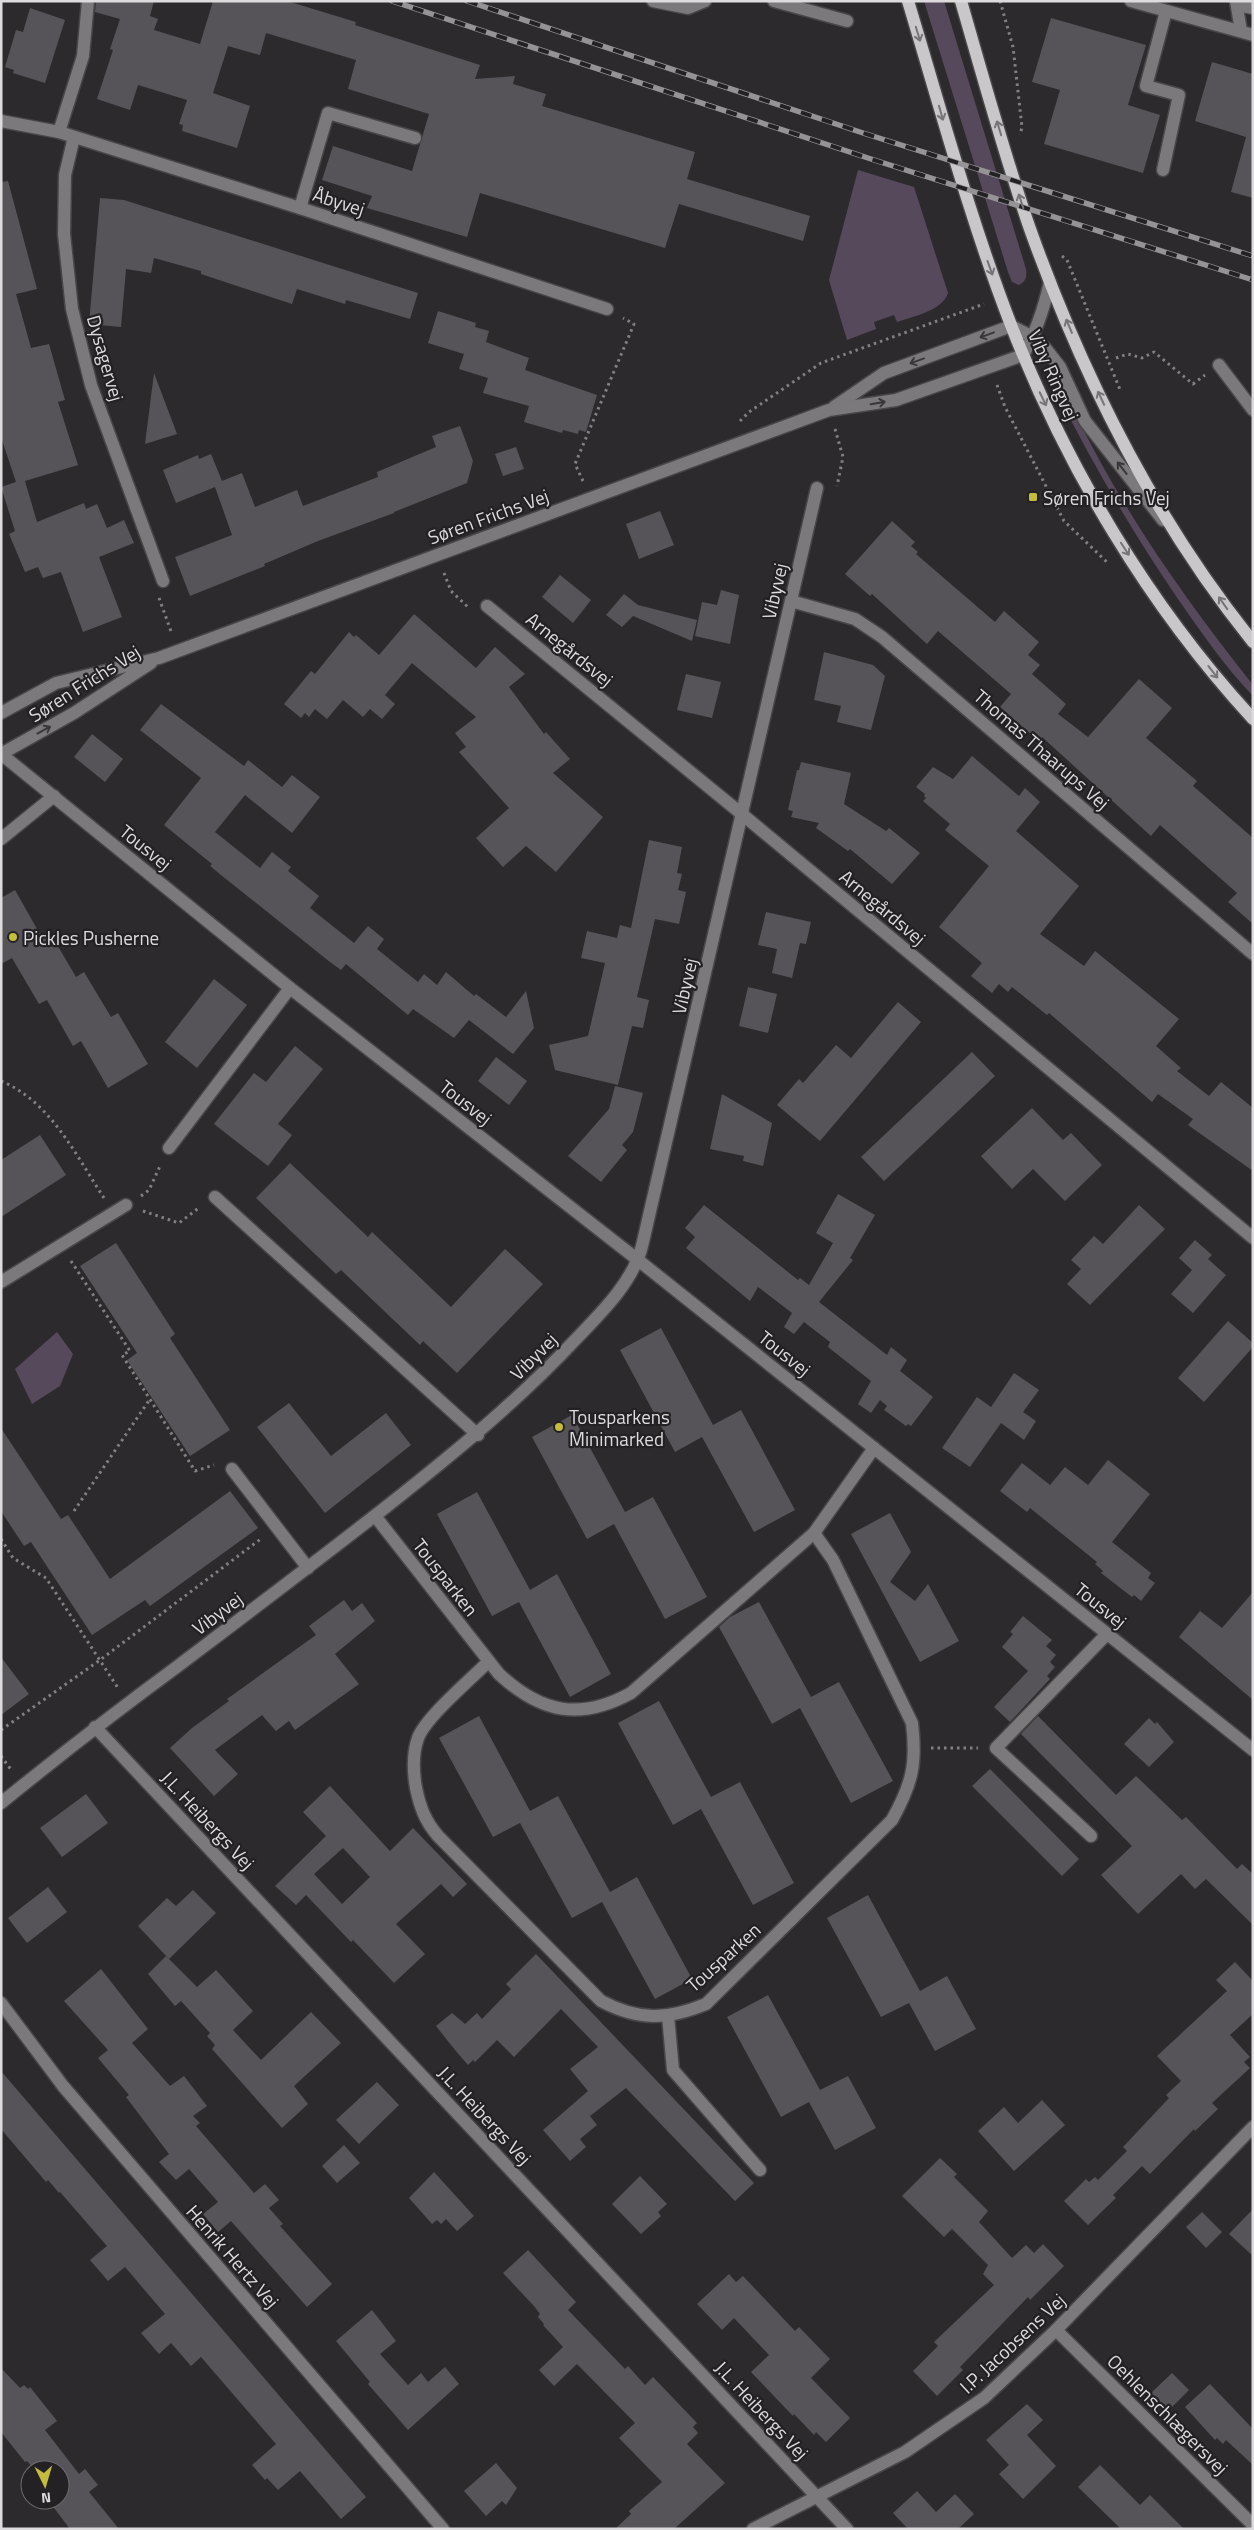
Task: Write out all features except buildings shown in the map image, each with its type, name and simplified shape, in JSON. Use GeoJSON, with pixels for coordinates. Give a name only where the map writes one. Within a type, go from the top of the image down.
{"type":"FeatureCollection","features":[{"type":"Feature","properties":{"kind":"main road","name":"Viby Ringvej"},"geometry":{"type":"LineString","coordinates":[[908,1],[965,196],[1001,299],[1011,326],[1064,443],[1099,508],[1183,634],[1253,720]]}},
{"type":"Feature","properties":{"kind":"main road","name":"Viby Ringvej"},"geometry":{"type":"LineString","coordinates":[[961,1],[1013,174],[1050,282],[1113,424],[1146,486],[1184,548],[1253,642]]}},
{"type":"Feature","properties":{"kind":"street"},"geometry":{"type":"LineString","coordinates":[[59,132],[83,56],[88,1]]}},
{"type":"Feature","properties":{"kind":"street"},"geometry":{"type":"LineString","coordinates":[[653,1],[688,8],[705,1]]}},
{"type":"Feature","properties":{"kind":"street"},"geometry":{"type":"LineString","coordinates":[[774,1],[847,21]]}},
{"type":"Feature","properties":{"kind":"street"},"geometry":{"type":"LineString","coordinates":[[1131,1],[1247,33]]}},
{"type":"Feature","properties":{"kind":"street"},"geometry":{"type":"LineString","coordinates":[[1237,3],[1247,33]]}},
{"type":"Feature","properties":{"kind":"street"},"geometry":{"type":"LineString","coordinates":[[1237,3],[1253,8]]}},
{"type":"Feature","properties":{"kind":"street"},"geometry":{"type":"LineString","coordinates":[[1164,170],[1179,95],[1146,86],[1166,11]]}},
{"type":"Feature","properties":{"kind":"street"},"geometry":{"type":"LineString","coordinates":[[300,208],[328,113],[415,138]]}},
{"type":"Feature","properties":{"kind":"street","name":"Åbyvej"},"geometry":{"type":"LineString","coordinates":[[1,121],[59,132],[300,208],[607,309]]}},
{"type":"Feature","properties":{"kind":"street","name":"Dysagervej"},"geometry":{"type":"LineString","coordinates":[[74,137],[66,176],[64,234],[72,309],[92,385],[163,581]]}},
{"type":"Feature","properties":{"kind":"street"},"geometry":{"type":"LineString","coordinates":[[1024,355],[1033,338],[1050,282]]}},
{"type":"Feature","properties":{"kind":"street"},"geometry":{"type":"LineString","coordinates":[[1011,326],[1033,338],[1046,349],[1060,367],[1085,421],[1184,548]]}},
{"type":"Feature","properties":{"kind":"street","name":"Søren Frichs Vej"},"geometry":{"type":"LineString","coordinates":[[829,410],[884,373],[1011,326]]}},
{"type":"Feature","properties":{"kind":"street","name":"Søren Frichs Vej"},"geometry":{"type":"LineString","coordinates":[[1,713],[56,683],[159,658],[829,410],[896,400],[1024,355]]}},
{"type":"Feature","properties":{"kind":"street"},"geometry":{"type":"LineString","coordinates":[[1219,364],[1253,410]]}},
{"type":"Feature","properties":{"kind":"street","name":"Vibyvej"},"geometry":{"type":"LineString","coordinates":[[1,1803],[95,1727],[308,1568],[478,1434],[542,1375],[595,1319],[638,1260],[743,815],[817,488]]}},
{"type":"Feature","properties":{"kind":"street","name":"Thomas Thaarups Vej"},"geometry":{"type":"LineString","coordinates":[[791,601],[855,619],[882,637],[1253,954]]}},
{"type":"Feature","properties":{"kind":"street","name":"Arnegårdsvej"},"geometry":{"type":"LineString","coordinates":[[487,606],[743,815],[1253,1238]]}},
{"type":"Feature","properties":{"kind":"street","name":"Søren Frichs Vej"},"geometry":{"type":"LineString","coordinates":[[1,754],[74,714],[159,658]]}},
{"type":"Feature","properties":{"kind":"street","name":"Tousvej"},"geometry":{"type":"LineString","coordinates":[[1,754],[290,988],[638,1260],[1253,1750]]}},
{"type":"Feature","properties":{"kind":"street"},"geometry":{"type":"LineString","coordinates":[[1,839],[54,796]]}},
{"type":"Feature","properties":{"kind":"street"},"geometry":{"type":"LineString","coordinates":[[169,1148],[290,988]]}},
{"type":"Feature","properties":{"kind":"street"},"geometry":{"type":"LineString","coordinates":[[215,1197],[478,1434]]}},
{"type":"Feature","properties":{"kind":"street"},"geometry":{"type":"LineString","coordinates":[[1,1282],[126,1205]]}},
{"type":"Feature","properties":{"kind":"street","name":"Tousparken"},"geometry":{"type":"LineString","coordinates":[[374,1516],[488,1662],[517,1690],[536,1701],[564,1710],[588,1710],[610,1705],[632,1693],[814,1533],[874,1448]]}},
{"type":"Feature","properties":{"kind":"street"},"geometry":{"type":"LineString","coordinates":[[232,1469],[308,1568]]}},
{"type":"Feature","properties":{"kind":"street","name":"Tousparken"},"geometry":{"type":"LineString","coordinates":[[488,1662],[433,1717],[419,1736],[413,1756],[414,1777],[424,1819],[438,1836],[601,2001],[621,2012],[645,2017],[668,2016],[706,2004],[892,1820],[907,1793],[913,1771],[915,1748],[912,1723],[833,1560],[814,1533]]}},
{"type":"Feature","properties":{"kind":"street"},"geometry":{"type":"LineString","coordinates":[[1091,1836],[996,1748],[1107,1634]]}},
{"type":"Feature","properties":{"kind":"street","name":"J.L. Heibergs Vej"},"geometry":{"type":"LineString","coordinates":[[95,1727],[847,2529]]}},
{"type":"Feature","properties":{"kind":"street","name":"Henrik Hertz Vej"},"geometry":{"type":"LineString","coordinates":[[1,2003],[63,2086],[443,2529]]}},
{"type":"Feature","properties":{"kind":"street"},"geometry":{"type":"LineString","coordinates":[[668,2016],[673,2070],[760,2170]]}},
{"type":"Feature","properties":{"kind":"street","name":"I.P. Jacobsens Vej"},"geometry":{"type":"LineString","coordinates":[[753,2529],[905,2452],[984,2398],[1056,2330],[1253,2127]]}},
{"type":"Feature","properties":{"kind":"street","name":"Oehlenschlægersvej"},"geometry":{"type":"LineString","coordinates":[[1056,2330],[1253,2525]]}},
{"type":"Feature","properties":{"kind":"path"},"geometry":{"type":"LineString","coordinates":[[1000,1],[1013,47],[1022,127],[1020,137]]}},
{"type":"Feature","properties":{"kind":"path"},"geometry":{"type":"LineString","coordinates":[[737,424],[749,412],[821,363],[935,320],[1001,299]]}},
{"type":"Feature","properties":{"kind":"path"},"geometry":{"type":"LineString","coordinates":[[590,498],[575,464],[634,324],[607,309]]}},
{"type":"Feature","properties":{"kind":"path"},"geometry":{"type":"LineString","coordinates":[[1116,358],[1128,354],[1142,358],[1154,352],[1193,384],[1219,364]]}},
{"type":"Feature","properties":{"kind":"path"},"geometry":{"type":"LineString","coordinates":[[991,367],[1005,407],[1064,521]]}},
{"type":"Feature","properties":{"kind":"path"},"geometry":{"type":"LineString","coordinates":[[817,488],[835,492],[844,457],[829,410]]}},
{"type":"Feature","properties":{"kind":"path"},"geometry":{"type":"LineString","coordinates":[[437,554],[450,591],[477,615],[487,606]]}},
{"type":"Feature","properties":{"kind":"path"},"geometry":{"type":"LineString","coordinates":[[163,581],[158,595],[178,651]]}},
{"type":"Feature","properties":{"kind":"path"},"geometry":{"type":"LineString","coordinates":[[1,1081],[17,1088],[52,1118],[113,1213]]}},
{"type":"Feature","properties":{"kind":"path"},"geometry":{"type":"LineString","coordinates":[[126,1205],[150,1190],[169,1148]]}},
{"type":"Feature","properties":{"kind":"path"},"geometry":{"type":"LineString","coordinates":[[126,1205],[179,1223],[215,1197]]}},
{"type":"Feature","properties":{"kind":"path"},"geometry":{"type":"LineString","coordinates":[[61,1245],[130,1351],[122,1355],[195,1471],[215,1464],[232,1469]]}},
{"type":"Feature","properties":{"kind":"path"},"geometry":{"type":"LineString","coordinates":[[74,1511],[150,1399]]}},
{"type":"Feature","properties":{"kind":"path"},"geometry":{"type":"LineString","coordinates":[[1,1730],[100,1660],[277,1527]]}},
{"type":"Feature","properties":{"kind":"path"},"geometry":{"type":"LineString","coordinates":[[1,1539],[13,1558],[46,1578],[128,1703]]}},
{"type":"Feature","properties":{"kind":"path"},"geometry":{"type":"LineString","coordinates":[[915,1748],[996,1748]]}},
{"type":"Feature","properties":{"kind":"shaded area"},"geometry":{"type":"Polygon","coordinates":[[[924,1],[944,1],[1026,269],[1026,278],[1019,285],[1012,282],[1008,272],[924,1]]]}},
{"type":"Feature","properties":{"kind":"shaded area"},"geometry":{"type":"Polygon","coordinates":[[[858,170],[914,187],[948,293],[945,299],[934,309],[897,322],[894,315],[874,322],[876,329],[847,340],[829,280],[858,170]]]}},
{"type":"Feature","properties":{"kind":"shaded area"},"geometry":{"type":"Polygon","coordinates":[[[1064,390],[1083,430],[1126,506],[1174,579],[1253,685],[1253,696],[1204,637],[1129,524],[1057,393],[1064,390]]]}},
{"type":"Feature","properties":{"kind":"shaded area"},"geometry":{"type":"Polygon","coordinates":[[[57,1332],[73,1354],[60,1386],[32,1404],[15,1369],[57,1332]]]}},
{"type":"Feature","properties":{"kind":"railway"},"geometry":{"type":"LineString","coordinates":[[392,1],[871,159],[1253,280]]}},
{"type":"Feature","properties":{"kind":"railway"},"geometry":{"type":"LineString","coordinates":[[467,1],[863,133],[1253,256]]}},
{"type":"Feature","properties":{"kind":"place","name":"Søren Frichs Vej"},"geometry":{"type":"Point","coordinates":[1033,497]}},
{"type":"Feature","properties":{"kind":"place","name":"Pickles Pusherne"},"geometry":{"type":"Point","coordinates":[13,937]}},
{"type":"Feature","properties":{"kind":"place","name":"Tousparkens Minimarked"},"geometry":{"type":"Point","coordinates":[559,1427]}}]}
